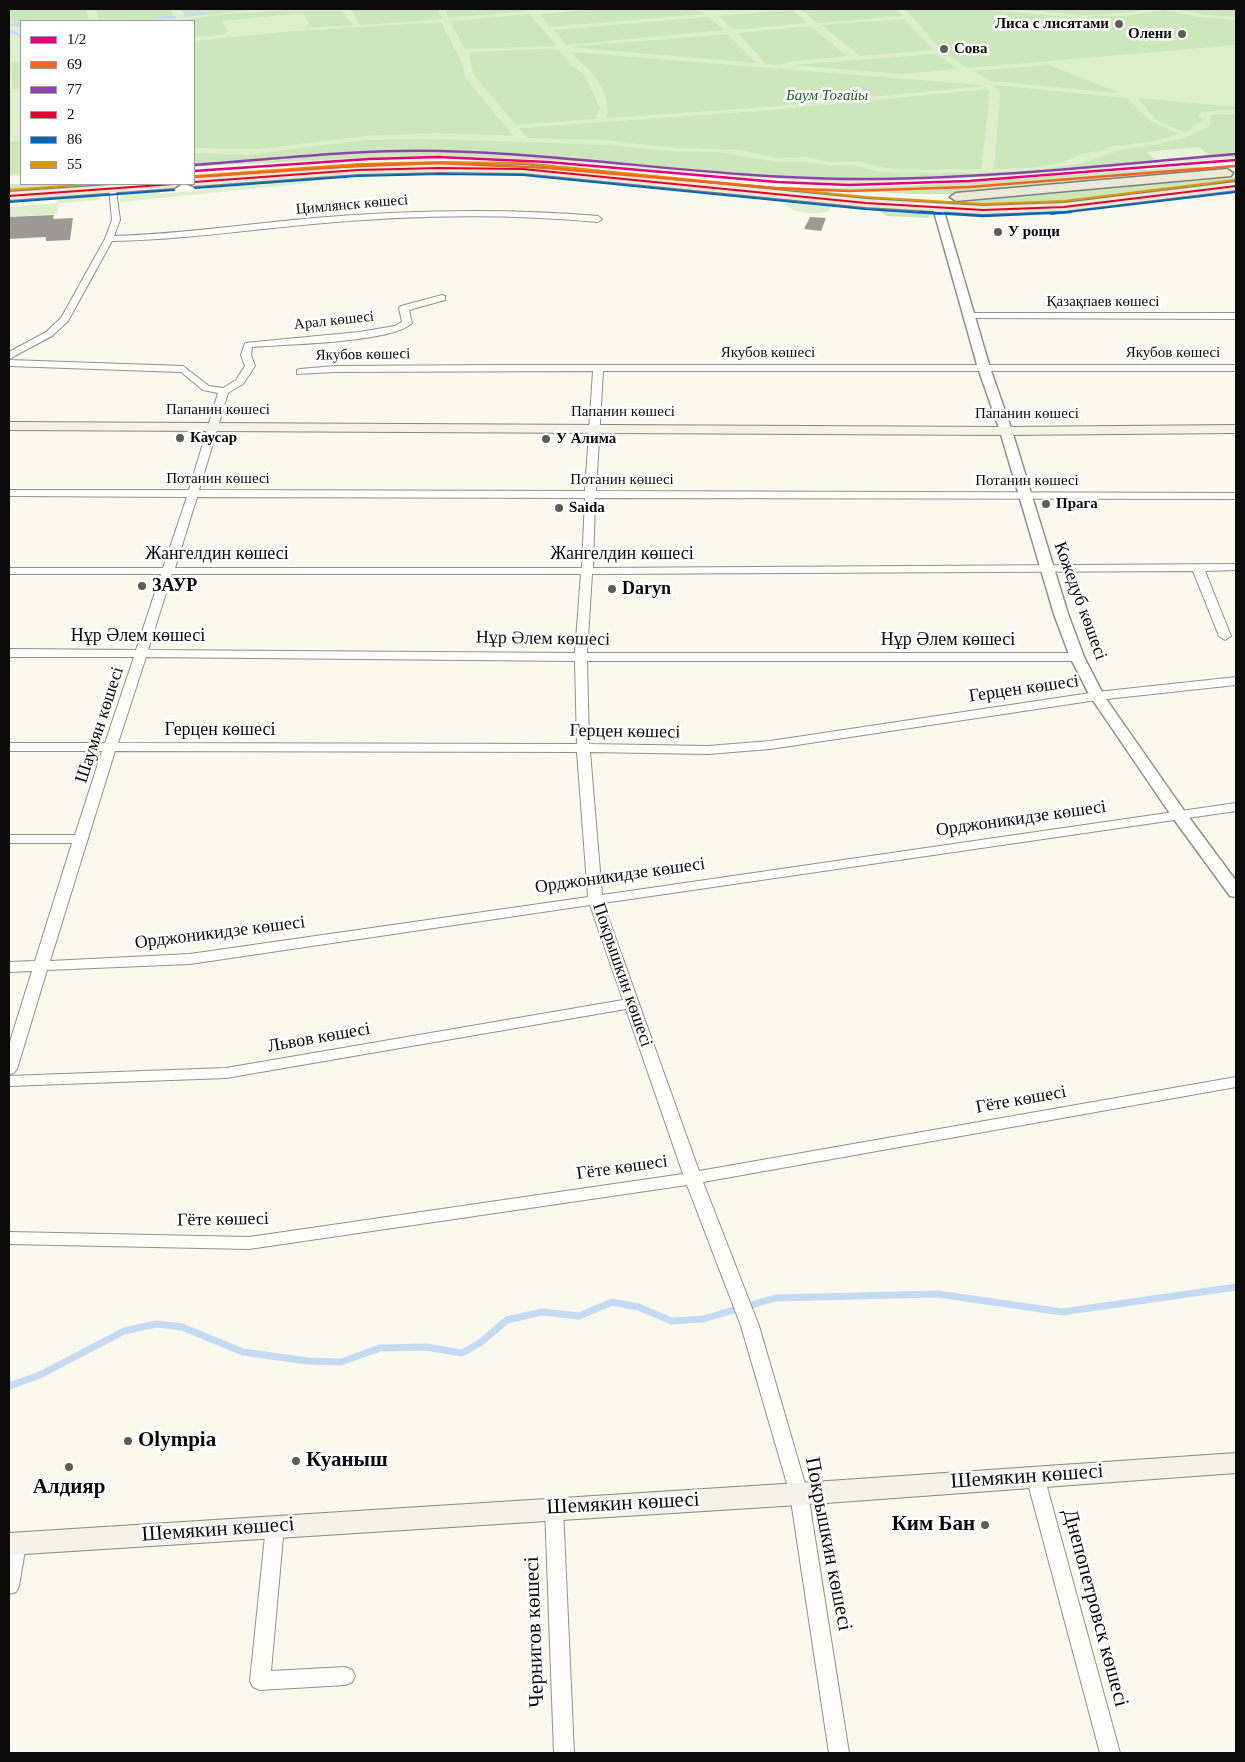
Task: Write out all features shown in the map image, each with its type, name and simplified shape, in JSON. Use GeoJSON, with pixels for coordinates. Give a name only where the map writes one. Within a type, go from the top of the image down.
{"type":"FeatureCollection","features":[{"type":"Feature","properties":{"kind":"main road"},"geometry":{"type":"LineString","coordinates":[[195,182],[364,169],[522,169],[938,208],[983,210],[1064,207],[1236,186]]}},
{"type":"Feature","properties":{"kind":"main road"},"geometry":{"type":"LineString","coordinates":[[839,199],[1005,194],[1236,172]]}},
{"type":"Feature","properties":{"kind":"main road"},"geometry":{"type":"LineString","coordinates":[[9,196],[164,185]]}},
{"type":"Feature","properties":{"kind":"main road","name":"Папанин көшесі"},"geometry":{"type":"LineString","coordinates":[[9,426],[1006,431],[1236,429]]}},
{"type":"Feature","properties":{"kind":"main road","name":"Шемякин көшесі"},"geometry":{"type":"LineString","coordinates":[[12,1544],[554,1508],[799,1494],[1236,1463]]}},
{"type":"Feature","properties":{"kind":"street"},"geometry":{"type":"LineString","coordinates":[[9,356],[49,334],[65,319],[109,238],[116,220],[112,190]]}},
{"type":"Feature","properties":{"kind":"street","name":"Кожедуб көшесі"},"geometry":{"type":"LineString","coordinates":[[938,208],[984,368],[1006,431],[1061,614],[1077,657],[1098,696],[1179,815],[1236,892]]}},
{"type":"Feature","properties":{"kind":"street","name":"Цимлянск көшесі"},"geometry":{"type":"LineString","coordinates":[[109,238],[139,238],[400,214],[494,213],[598,219]]}},
{"type":"Feature","properties":{"kind":"street","name":"Арал көшесі"},"geometry":{"type":"LineString","coordinates":[[224,391],[240,382],[250,366],[246,355],[248,345],[397,329],[407,323],[404,308],[442,298]]}},
{"type":"Feature","properties":{"kind":"street","name":"Қазақпаев көшесі"},"geometry":{"type":"LineString","coordinates":[[970,316],[1236,316]]}},
{"type":"Feature","properties":{"kind":"street"},"geometry":{"type":"LineString","coordinates":[[9,363],[183,369],[206,388],[224,391]]}},
{"type":"Feature","properties":{"kind":"street","name":"Покрышкин көшесі"},"geometry":{"type":"LineString","coordinates":[[598,368],[581,657],[583,748],[595,899],[693,1178],[747,1318],[799,1494],[839,1753]]}},
{"type":"Feature","properties":{"kind":"street","name":"Якубов көшесі"},"geometry":{"type":"LineString","coordinates":[[300,372],[335,369],[1236,368]]}},
{"type":"Feature","properties":{"kind":"street","name":"Шаумян көшесі"},"geometry":{"type":"LineString","coordinates":[[9,1069],[80,839],[143,653],[224,391]]}},
{"type":"Feature","properties":{"kind":"street","name":"Потанин көшесі"},"geometry":{"type":"LineString","coordinates":[[9,493],[1236,496]]}},
{"type":"Feature","properties":{"kind":"street","name":"Жангелдин көшесі"},"geometry":{"type":"LineString","coordinates":[[9,571],[1047,570],[1236,567]]}},
{"type":"Feature","properties":{"kind":"street"},"geometry":{"type":"LineString","coordinates":[[1198,568],[1225,636]]}},
{"type":"Feature","properties":{"kind":"street","name":"Нұр Әлем көшесі"},"geometry":{"type":"LineString","coordinates":[[9,653],[581,657],[1077,657]]}},
{"type":"Feature","properties":{"kind":"street","name":"Герцен көшесі"},"geometry":{"type":"LineString","coordinates":[[9,747],[708,750],[770,745],[1098,696],[1236,681]]}},
{"type":"Feature","properties":{"kind":"street","name":"Орджоникидзе көшесі"},"geometry":{"type":"LineString","coordinates":[[9,967],[190,959],[1236,807]]}},
{"type":"Feature","properties":{"kind":"street"},"geometry":{"type":"LineString","coordinates":[[9,839],[80,839]]}},
{"type":"Feature","properties":{"kind":"street","name":"Львов көшесі"},"geometry":{"type":"LineString","coordinates":[[9,1081],[226,1073],[632,1003]]}},
{"type":"Feature","properties":{"kind":"street","name":"Гёте көшесі"},"geometry":{"type":"LineString","coordinates":[[9,1238],[249,1243],[693,1178],[1236,1082]]}},
{"type":"Feature","properties":{"kind":"street","name":"Днепопетровск көшесі"},"geometry":{"type":"LineString","coordinates":[[1035,1476],[1110,1753]]}},
{"type":"Feature","properties":{"kind":"street","name":"Чернигов көшесі"},"geometry":{"type":"LineString","coordinates":[[554,1508],[564,1753]]}},
{"type":"Feature","properties":{"kind":"street"},"geometry":{"type":"LineString","coordinates":[[275,1526],[260,1681],[345,1676]]}},
{"type":"Feature","properties":{"kind":"street"},"geometry":{"type":"LineString","coordinates":[[9,1586],[12,1544]]}},
{"type":"Feature","properties":{"kind":"green space","name":"Баум Тоғайы"},"geometry":{"type":"Polygon","coordinates":[[[9,9],[1236,9],[1236,158],[1012,176],[849,184],[751,178],[537,159],[374,158],[195,167],[195,20],[20,20],[20,176],[9,176],[9,9]]]}},
{"type":"Feature","properties":{"kind":"green space"},"geometry":{"type":"Polygon","coordinates":[[[9,9],[86,9],[89,20],[20,20],[20,27],[17,27],[9,16],[9,9]]]}},
{"type":"Feature","properties":{"kind":"green space"},"geometry":{"type":"Polygon","coordinates":[[[96,9],[170,9],[175,18],[159,20],[100,20],[96,9]]]}},
{"type":"Feature","properties":{"kind":"green space"},"geometry":{"type":"Polygon","coordinates":[[[181,9],[259,9],[186,17],[181,9]]]}},
{"type":"Feature","properties":{"kind":"green space"},"geometry":{"type":"Polygon","coordinates":[[[437,9],[443,19],[360,25],[352,10],[437,9]]]}},
{"type":"Feature","properties":{"kind":"green space"},"geometry":{"type":"Polygon","coordinates":[[[445,9],[518,9],[527,11],[448,18],[445,9]]]}},
{"type":"Feature","properties":{"kind":"green space"},"geometry":{"type":"Polygon","coordinates":[[[598,9],[696,9],[703,14],[550,27],[540,14],[598,9]]]}},
{"type":"Feature","properties":{"kind":"green space"},"geometry":{"type":"Polygon","coordinates":[[[801,9],[897,9],[904,16],[817,23],[801,9]]]}},
{"type":"Feature","properties":{"kind":"green space"},"geometry":{"type":"Polygon","coordinates":[[[905,9],[981,9],[1080,18],[1124,16],[1165,10],[1198,17],[1236,20],[1236,45],[967,68],[942,50],[905,9]]]}},
{"type":"Feature","properties":{"kind":"green space"},"geometry":{"type":"Polygon","coordinates":[[[1013,9],[1145,9],[1128,13],[1081,15],[1013,9]]]}},
{"type":"Feature","properties":{"kind":"green space"},"geometry":{"type":"Polygon","coordinates":[[[1175,9],[1236,9],[1236,17],[1208,15],[1175,9]]]}},
{"type":"Feature","properties":{"kind":"green space"},"geometry":{"type":"Polygon","coordinates":[[[792,10],[807,23],[734,30],[719,16],[792,10]]]}},
{"type":"Feature","properties":{"kind":"green space"},"geometry":{"type":"Polygon","coordinates":[[[273,11],[341,11],[353,25],[305,28],[310,24],[303,13],[222,21],[228,32],[222,35],[195,37],[195,20],[180,20],[225,14],[273,11]]]}},
{"type":"Feature","properties":{"kind":"green space"},"geometry":{"type":"Polygon","coordinates":[[[529,14],[557,46],[465,49],[450,21],[529,14]]]}},
{"type":"Feature","properties":{"kind":"green space"},"geometry":{"type":"Polygon","coordinates":[[[708,17],[724,30],[566,45],[554,30],[708,17]]]}},
{"type":"Feature","properties":{"kind":"green space"},"geometry":{"type":"Polygon","coordinates":[[[904,19],[933,50],[860,56],[822,25],[904,19]]]}},
{"type":"Feature","properties":{"kind":"green space"},"geometry":{"type":"Polygon","coordinates":[[[441,22],[463,65],[465,77],[513,136],[436,133],[364,136],[259,149],[195,148],[195,41],[284,32],[441,22]]]}},
{"type":"Feature","properties":{"kind":"green space"},"geometry":{"type":"Polygon","coordinates":[[[810,26],[847,56],[789,62],[780,65],[766,64],[738,33],[810,26]]]}},
{"type":"Feature","properties":{"kind":"green space"},"geometry":{"type":"Polygon","coordinates":[[[727,34],[756,63],[569,47],[727,34]]]}},
{"type":"Feature","properties":{"kind":"green space"},"geometry":{"type":"Polygon","coordinates":[[[559,50],[571,65],[584,74],[600,108],[596,119],[516,125],[473,74],[469,52],[559,50]]]}},
{"type":"Feature","properties":{"kind":"green space"},"geometry":{"type":"Polygon","coordinates":[[[571,52],[984,86],[769,107],[607,118],[607,104],[601,85],[571,52]]]}},
{"type":"Feature","properties":{"kind":"green space"},"geometry":{"type":"Polygon","coordinates":[[[936,54],[958,69],[900,74],[793,65],[936,54]]]}},
{"type":"Feature","properties":{"kind":"green space"},"geometry":{"type":"Polygon","coordinates":[[[20,61],[20,88],[13,89],[11,62],[20,61]]]}},
{"type":"Feature","properties":{"kind":"green space"},"geometry":{"type":"Polygon","coordinates":[[[1049,65],[1120,93],[990,81],[974,71],[1049,65]]]}},
{"type":"Feature","properties":{"kind":"green space"},"geometry":{"type":"Polygon","coordinates":[[[993,85],[1127,98],[1149,120],[1179,134],[1155,141],[1108,147],[1104,150],[1081,154],[1061,163],[1031,168],[994,169],[1000,93],[993,85]]]}},
{"type":"Feature","properties":{"kind":"green space"},"geometry":{"type":"Polygon","coordinates":[[[988,89],[990,93],[981,169],[907,170],[885,168],[862,162],[830,162],[806,157],[776,158],[740,150],[665,147],[606,140],[528,138],[519,128],[772,110],[988,89]]]}},
{"type":"Feature","properties":{"kind":"green space"},"geometry":{"type":"Polygon","coordinates":[[[1137,98],[1236,107],[1236,109],[1201,112],[1199,115],[1202,121],[1186,132],[1160,122],[1137,98]]]}},
{"type":"Feature","properties":{"kind":"green space"},"geometry":{"type":"Polygon","coordinates":[[[1236,114],[1236,157],[1212,157],[1198,147],[1147,152],[1159,162],[1010,175],[842,182],[599,162],[457,156],[399,156],[195,166],[195,153],[246,155],[365,140],[431,139],[608,145],[670,151],[718,152],[776,162],[856,166],[881,172],[978,173],[1039,170],[1078,164],[1121,150],[1184,138],[1210,126],[1211,115],[1236,114]]]}},
{"type":"Feature","properties":{"kind":"green space"},"geometry":{"type":"Polygon","coordinates":[[[9,141],[20,141],[20,174],[9,174],[9,141]]]}},
{"type":"Feature","properties":{"kind":"green space"},"geometry":{"type":"Polygon","coordinates":[[[1198,147],[1212,157],[1159,162],[1146,152],[1198,147]]]}},
{"type":"Feature","properties":{"kind":"green space"},"geometry":{"type":"Polygon","coordinates":[[[1201,166],[1197,172],[957,194],[912,194],[801,188],[890,187],[1201,166]]]}},
{"type":"Feature","properties":{"kind":"green space"},"geometry":{"type":"Polygon","coordinates":[[[318,177],[307,183],[120,202],[120,195],[158,190],[161,194],[204,190],[210,186],[318,177]]]}},
{"type":"Feature","properties":{"kind":"green space"},"geometry":{"type":"Polygon","coordinates":[[[1236,177],[1236,183],[1094,201],[1023,206],[950,205],[947,203],[951,201],[1236,177]]]}},
{"type":"Feature","properties":{"kind":"green space"},"geometry":{"type":"Polygon","coordinates":[[[9,184],[85,185],[9,191],[9,184]]]}},
{"type":"Feature","properties":{"kind":"green space"},"geometry":{"type":"Polygon","coordinates":[[[99,195],[100,200],[59,203],[57,214],[9,217],[9,207],[58,203],[59,199],[99,195]]]}},
{"type":"Feature","properties":{"kind":"green space"},"geometry":{"type":"Polygon","coordinates":[[[790,201],[831,206],[829,211],[824,213],[806,213],[794,210],[785,204],[790,201]]]}},
{"type":"Feature","properties":{"kind":"green space"},"geometry":{"type":"Polygon","coordinates":[[[874,208],[930,213],[929,218],[887,216],[874,208]]]}},
{"type":"Feature","properties":{"kind":"building"},"geometry":{"type":"Polygon","coordinates":[[[54,215],[53,219],[73,218],[70,240],[46,241],[46,237],[9,239],[9,217],[54,215]]]}},
{"type":"Feature","properties":{"kind":"building"},"geometry":{"type":"Polygon","coordinates":[[[810,217],[826,218],[821,231],[804,229],[810,217]]]}},
{"type":"Feature","properties":{"kind":"waterway"},"geometry":{"type":"LineString","coordinates":[[184,16],[204,13]]}},
{"type":"Feature","properties":{"kind":"waterway"},"geometry":{"type":"LineString","coordinates":[[157,18],[175,17]]}},
{"type":"Feature","properties":{"kind":"waterway"},"geometry":{"type":"LineString","coordinates":[[9,25],[18,25]]}},
{"type":"Feature","properties":{"kind":"waterway"},"geometry":{"type":"LineString","coordinates":[[9,31],[20,37]]}},
{"type":"Feature","properties":{"kind":"waterway"},"geometry":{"type":"LineString","coordinates":[[9,1386],[40,1375],[124,1331],[156,1324],[182,1327],[243,1352],[307,1361],[341,1362],[380,1348],[426,1347],[462,1353],[480,1343],[507,1320],[542,1312],[579,1316],[612,1302],[638,1307],[672,1321],[703,1319],[775,1298],[938,1294],[1062,1312],[1236,1287]]}},
{"type":"Feature","properties":{"kind":"transit line","name":"77"},"geometry":{"type":"LineString","coordinates":[[195,165],[347,153],[440,151],[542,156],[746,174],[848,179],[896,179],[1042,171],[1236,154]]}},
{"type":"Feature","properties":{"kind":"transit line","name":"1/2"},"geometry":{"type":"LineString","coordinates":[[195,171],[369,159],[438,157],[548,162],[777,182],[849,185],[969,181],[1236,160]]}},
{"type":"Feature","properties":{"kind":"transit line","name":"55"},"geometry":{"type":"LineString","coordinates":[[195,176],[358,164],[440,162],[523,163],[866,197],[983,204],[1064,201],[1235,180]]}},
{"type":"Feature","properties":{"kind":"transit line","name":"69"},"geometry":{"type":"LineString","coordinates":[[195,177],[369,165],[438,163],[548,168],[776,188],[849,191],[969,187],[1236,166]]}},
{"type":"Feature","properties":{"kind":"transit line","name":"2"},"geometry":{"type":"LineString","coordinates":[[195,182],[358,170],[440,168],[523,169],[866,203],[983,210],[1064,207],[1236,186]]}},
{"type":"Feature","properties":{"kind":"transit line","name":"86"},"geometry":{"type":"LineString","coordinates":[[195,188],[358,176],[440,174],[523,175],[865,209],[983,216],[1065,213],[1236,192]]}},
{"type":"Feature","properties":{"kind":"transit line","name":"55"},"geometry":{"type":"LineString","coordinates":[[9,190],[77,185]]}},
{"type":"Feature","properties":{"kind":"transit line","name":"2"},"geometry":{"type":"LineString","coordinates":[[9,196],[160,185]]}},
{"type":"Feature","properties":{"kind":"transit line","name":"86"},"geometry":{"type":"LineString","coordinates":[[9,202],[174,190]]}},
{"type":"Feature","properties":{"kind":"place","name":"Лиса с лисятами"},"geometry":{"type":"Point","coordinates":[1119,24]}},
{"type":"Feature","properties":{"kind":"place","name":"Олени"},"geometry":{"type":"Point","coordinates":[1182,34]}},
{"type":"Feature","properties":{"kind":"place","name":"Сова"},"geometry":{"type":"Point","coordinates":[944,49]}},
{"type":"Feature","properties":{"kind":"place","name":"У рощи"},"geometry":{"type":"Point","coordinates":[998,232]}},
{"type":"Feature","properties":{"kind":"place","name":"Каусар"},"geometry":{"type":"Point","coordinates":[180,438]}},
{"type":"Feature","properties":{"kind":"place","name":"У Алима"},"geometry":{"type":"Point","coordinates":[546,439]}},
{"type":"Feature","properties":{"kind":"place","name":"Прага"},"geometry":{"type":"Point","coordinates":[1046,504]}},
{"type":"Feature","properties":{"kind":"place","name":"Saida"},"geometry":{"type":"Point","coordinates":[559,508]}},
{"type":"Feature","properties":{"kind":"place","name":"ЗАУР"},"geometry":{"type":"Point","coordinates":[142,586]}},
{"type":"Feature","properties":{"kind":"place","name":"Daryn"},"geometry":{"type":"Point","coordinates":[612,589]}},
{"type":"Feature","properties":{"kind":"place","name":"Olympia"},"geometry":{"type":"Point","coordinates":[128,1441]}},
{"type":"Feature","properties":{"kind":"place","name":"Куаныш"},"geometry":{"type":"Point","coordinates":[296,1461]}},
{"type":"Feature","properties":{"kind":"place","name":"Алдияр"},"geometry":{"type":"Point","coordinates":[69,1467]}},
{"type":"Feature","properties":{"kind":"place","name":"Ким Бан"},"geometry":{"type":"Point","coordinates":[985,1525]}}]}
